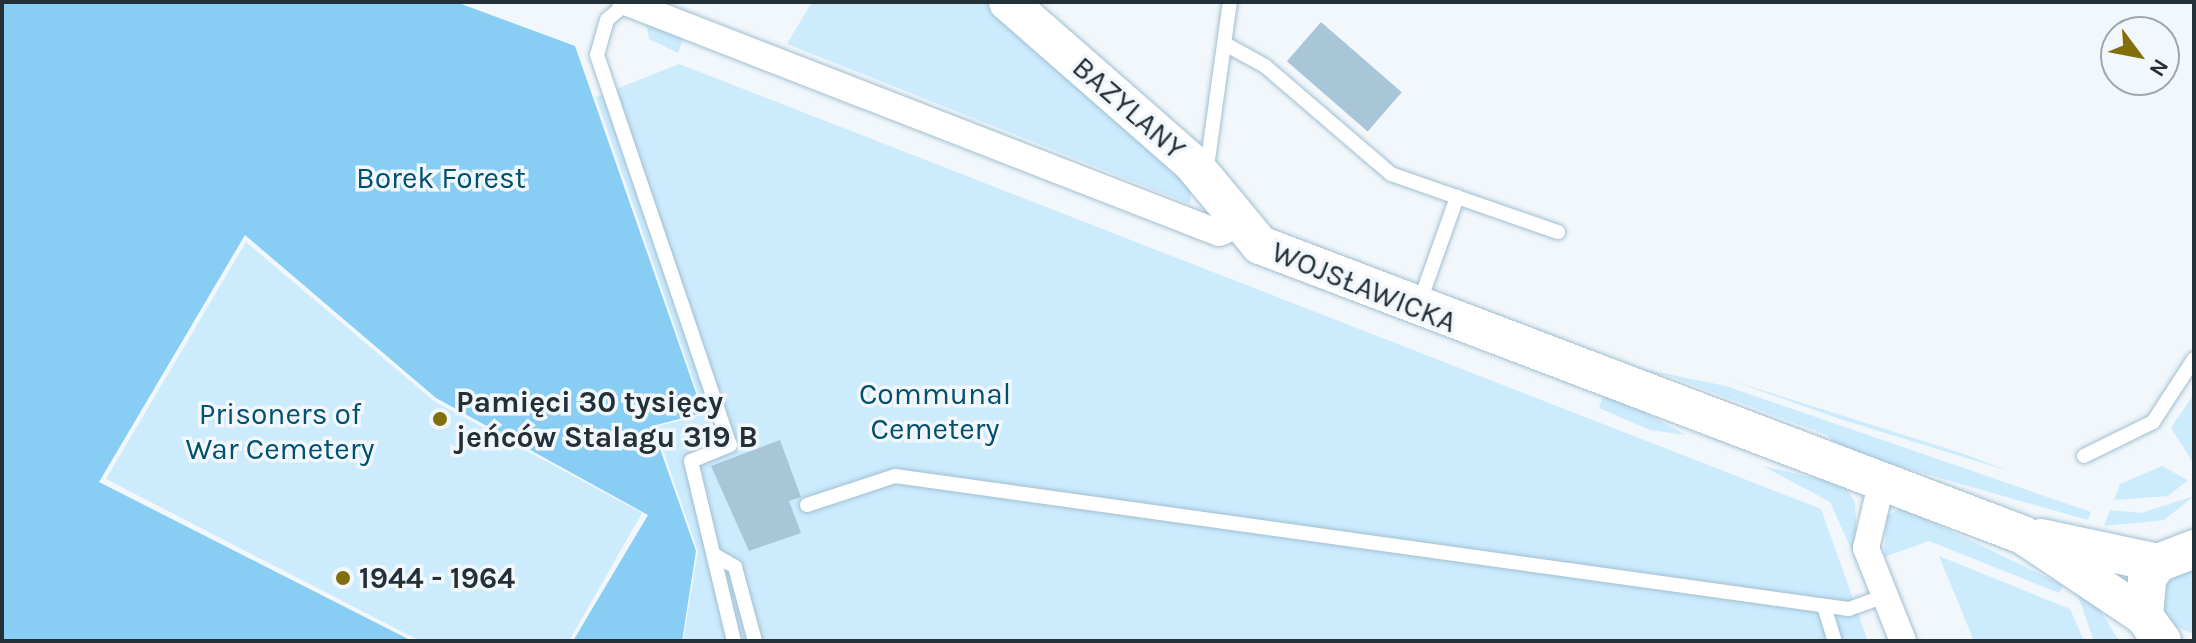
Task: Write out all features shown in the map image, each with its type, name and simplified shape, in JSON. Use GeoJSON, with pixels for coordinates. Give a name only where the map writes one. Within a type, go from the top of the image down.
{"type":"FeatureCollection","features":[{"type":"Feature","properties":{"kind":"street","name":"WOJSŁAWICKA"},"geometry":{"type":"LineString","coordinates":[[626,2],[1219,233],[1238,225],[1260,245],[1417,309],[2023,535],[2152,632]]}},
{"type":"Feature","properties":{"kind":"street","name":"BAZYLANY"},"geometry":{"type":"LineString","coordinates":[[1008,2],[1205,178],[1238,225]]}},
{"type":"Feature","properties":{"kind":"street"},"geometry":{"type":"LineString","coordinates":[[1882,480],[1866,548],[1903,641]]}},
{"type":"Feature","properties":{"kind":"street","name":"WOJSŁAWICKA"},"geometry":{"type":"LineString","coordinates":[[2023,535],[2181,548]]}},
{"type":"Feature","properties":{"kind":"street"},"geometry":{"type":"LineString","coordinates":[[2152,632],[2147,578],[2181,548]]}},
{"type":"Feature","properties":{"kind":"lane"},"geometry":{"type":"LineString","coordinates":[[626,2],[607,20],[597,55],[730,445],[691,461],[718,557],[734,641]]}},
{"type":"Feature","properties":{"kind":"lane"},"geometry":{"type":"LineString","coordinates":[[1205,178],[1230,2]]}},
{"type":"Feature","properties":{"kind":"lane"},"geometry":{"type":"LineString","coordinates":[[1225,44],[1265,66],[1391,174],[1558,232]]}},
{"type":"Feature","properties":{"kind":"lane"},"geometry":{"type":"LineString","coordinates":[[1417,309],[1457,197]]}},
{"type":"Feature","properties":{"kind":"lane"},"geometry":{"type":"LineString","coordinates":[[2084,456],[2153,422],[2194,359]]}},
{"type":"Feature","properties":{"kind":"lane"},"geometry":{"type":"LineString","coordinates":[[807,505],[895,476],[1824,606],[1849,609],[1884,596]]}},
{"type":"Feature","properties":{"kind":"lane"},"geometry":{"type":"LineString","coordinates":[[718,557],[735,567],[755,641]]}},
{"type":"Feature","properties":{"kind":"lane"},"geometry":{"type":"LineString","coordinates":[[1824,606],[1835,641]]}},
{"type":"Feature","properties":{"kind":"green space","name":"Borek Forest"},"geometry":{"type":"Polygon","coordinates":[[[2,2],[456,2],[575,46],[703,413],[652,426],[696,551],[682,641],[573,641],[648,515],[436,398],[245,235],[99,482],[412,641],[2,641],[2,2]]]}},
{"type":"Feature","properties":{"kind":"green space"},"geometry":{"type":"Polygon","coordinates":[[[812,2],[986,2],[1192,185],[1190,204],[787,44],[812,2]]]}},
{"type":"Feature","properties":{"kind":"green space"},"geometry":{"type":"Polygon","coordinates":[[[646,22],[684,37],[678,53],[649,39],[646,22]]]}},
{"type":"Feature","properties":{"kind":"green space","name":"Communal Cemetery"},"geometry":{"type":"Polygon","coordinates":[[[679,64],[1821,509],[1868,641],[683,641],[698,551],[655,427],[705,414],[596,97],[679,64]]]}},
{"type":"Feature","properties":{"kind":"green space","name":"Prisoners of War Cemetery"},"geometry":{"type":"Polygon","coordinates":[[[246,242],[434,401],[642,513],[569,641],[420,641],[106,479],[246,242]]]}},
{"type":"Feature","properties":{"kind":"green space"},"geometry":{"type":"Polygon","coordinates":[[[1573,355],[1726,386],[2091,512],[2088,520],[1841,450],[1827,435],[1669,376],[1573,355]]]}},
{"type":"Feature","properties":{"kind":"green space"},"geometry":{"type":"Polygon","coordinates":[[[1730,380],[1964,454],[2009,471],[1843,420],[1730,380]]]}},
{"type":"Feature","properties":{"kind":"green space"},"geometry":{"type":"Polygon","coordinates":[[[1605,391],[1686,435],[1650,430],[1599,408],[1605,391]]]}},
{"type":"Feature","properties":{"kind":"green space"},"geometry":{"type":"Polygon","coordinates":[[[2194,394],[2194,464],[2171,428],[2194,394]]]}},
{"type":"Feature","properties":{"kind":"green space"},"geometry":{"type":"Polygon","coordinates":[[[1763,466],[1844,485],[1855,502],[1858,564],[1830,502],[1763,466]]]}},
{"type":"Feature","properties":{"kind":"green space"},"geometry":{"type":"Polygon","coordinates":[[[2162,466],[2188,480],[2168,496],[2114,500],[2120,484],[2162,466]]]}},
{"type":"Feature","properties":{"kind":"green space"},"geometry":{"type":"Polygon","coordinates":[[[2194,496],[2164,520],[2104,526],[2110,510],[2141,513],[2194,496]]]}},
{"type":"Feature","properties":{"kind":"green space"},"geometry":{"type":"Polygon","coordinates":[[[1903,508],[2063,585],[2059,593],[1929,541],[1884,557],[1887,515],[1903,508]]]}},
{"type":"Feature","properties":{"kind":"green space"},"geometry":{"type":"Polygon","coordinates":[[[1939,556],[2070,609],[2084,641],[1974,641],[1939,556]]]}},
{"type":"Feature","properties":{"kind":"green space"},"geometry":{"type":"Polygon","coordinates":[[[2194,568],[2194,633],[2191,633],[2172,625],[2161,608],[2169,578],[2194,568]]]}},
{"type":"Feature","properties":{"kind":"green space"},"geometry":{"type":"Polygon","coordinates":[[[2077,593],[2100,610],[2119,641],[2094,641],[2077,593]]]}},
{"type":"Feature","properties":{"kind":"building"},"geometry":{"type":"Polygon","coordinates":[[[1321,22],[1402,92],[1368,131],[1287,61],[1321,22]]]}},
{"type":"Feature","properties":{"kind":"building"},"geometry":{"type":"Polygon","coordinates":[[[780,440],[801,497],[789,501],[801,533],[749,551],[711,466],[780,440]]]}},
{"type":"Feature","properties":{"kind":"place","name":"Pamięci 30 tysięcy jeńców Stalagu 319 B"},"geometry":{"type":"Point","coordinates":[440,419]}},
{"type":"Feature","properties":{"kind":"place","name":"1944 - 1964"},"geometry":{"type":"Point","coordinates":[343,578]}}]}
